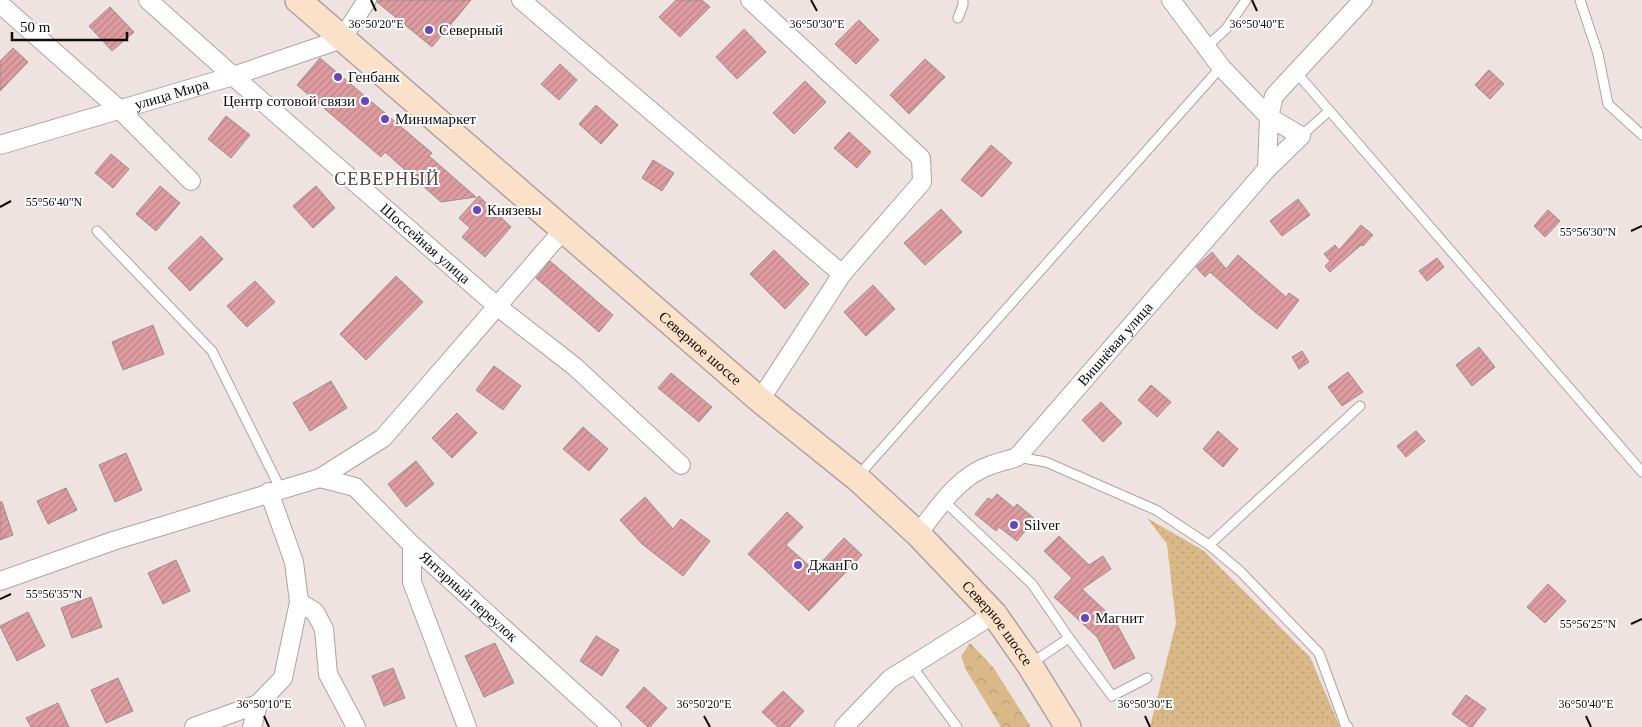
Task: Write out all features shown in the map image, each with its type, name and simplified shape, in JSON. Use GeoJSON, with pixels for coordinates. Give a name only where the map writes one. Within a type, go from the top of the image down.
{"type":"FeatureCollection","features":[{"type":"Feature","properties":{"kind":"main road","name":"Северное шоссе"},"geometry":{"type":"LineString","coordinates":[[298,0],[760,400],[857,478],[918,534],[994,614],[1029,664],[1068,727]]}},
{"type":"Feature","properties":{"kind":"street","name":"Шоссейная улица"},"geometry":{"type":"LineString","coordinates":[[148,0],[498,307],[574,366],[681,465]]}},
{"type":"Feature","properties":{"kind":"street"},"geometry":{"type":"LineString","coordinates":[[342,39],[367,0]]}},
{"type":"Feature","properties":{"kind":"street"},"geometry":{"type":"LineString","coordinates":[[521,0],[842,274]]}},
{"type":"Feature","properties":{"kind":"street"},"geometry":{"type":"LineString","coordinates":[[750,0],[921,158],[922,182],[842,274],[760,400]]}},
{"type":"Feature","properties":{"kind":"street"},"geometry":{"type":"LineString","coordinates":[[1171,0],[1221,67],[1269,117],[1301,136]]}},
{"type":"Feature","properties":{"kind":"street"},"geometry":{"type":"LineString","coordinates":[[1267,169],[1269,117],[1274,96],[1363,0]]}},
{"type":"Feature","properties":{"kind":"street"},"geometry":{"type":"LineString","coordinates":[[0,4],[120,110],[191,181]]}},
{"type":"Feature","properties":{"kind":"street","name":"улица Мира"},"geometry":{"type":"LineString","coordinates":[[3,140],[120,110],[233,76],[342,39]]}},
{"type":"Feature","properties":{"kind":"street","name":"Вишнёвая улица"},"geometry":{"type":"LineString","coordinates":[[1017,457],[1267,169],[1301,136]]}},
{"type":"Feature","properties":{"kind":"street"},"geometry":{"type":"LineString","coordinates":[[0,581],[113,541],[320,478],[383,438],[564,229]]}},
{"type":"Feature","properties":{"kind":"street"},"geometry":{"type":"LineString","coordinates":[[918,534],[964,479],[989,465],[1017,457]]}},
{"type":"Feature","properties":{"kind":"street","name":"Янтарный переулок"},"geometry":{"type":"LineString","coordinates":[[320,478],[355,487],[412,545],[612,727]]}},
{"type":"Feature","properties":{"kind":"street"},"geometry":{"type":"LineString","coordinates":[[194,727],[258,704],[283,678],[299,602],[294,562],[275,491]]}},
{"type":"Feature","properties":{"kind":"street"},"geometry":{"type":"LineString","coordinates":[[412,545],[412,582],[467,727]]}},
{"type":"Feature","properties":{"kind":"street"},"geometry":{"type":"LineString","coordinates":[[299,602],[315,612],[324,629],[328,674],[356,727]]}},
{"type":"Feature","properties":{"kind":"street"},"geometry":{"type":"LineString","coordinates":[[844,727],[890,679],[994,614]]}},
{"type":"Feature","properties":{"kind":"street"},"geometry":{"type":"LineString","coordinates":[[252,727],[258,704]]}},
{"type":"Feature","properties":{"kind":"lane"},"geometry":{"type":"LineString","coordinates":[[958,18],[963,0]]}},
{"type":"Feature","properties":{"kind":"lane"},"geometry":{"type":"LineString","coordinates":[[1206,47],[1226,28],[1246,0]]}},
{"type":"Feature","properties":{"kind":"lane"},"geometry":{"type":"LineString","coordinates":[[1580,0],[1598,54],[1608,104],[1642,135]]}},
{"type":"Feature","properties":{"kind":"lane"},"geometry":{"type":"LineString","coordinates":[[857,478],[1221,67]]}},
{"type":"Feature","properties":{"kind":"lane"},"geometry":{"type":"LineString","coordinates":[[1296,72],[1642,472]]}},
{"type":"Feature","properties":{"kind":"lane"},"geometry":{"type":"LineString","coordinates":[[1301,136],[1329,111]]}},
{"type":"Feature","properties":{"kind":"lane"},"geometry":{"type":"LineString","coordinates":[[97,231],[212,351],[275,491]]}},
{"type":"Feature","properties":{"kind":"lane"},"geometry":{"type":"LineString","coordinates":[[1209,545],[1360,406]]}},
{"type":"Feature","properties":{"kind":"lane"},"geometry":{"type":"LineString","coordinates":[[1017,457],[1046,462],[1156,510],[1209,545],[1240,571],[1319,654],[1345,724],[1348,727]]}},
{"type":"Feature","properties":{"kind":"lane"},"geometry":{"type":"LineString","coordinates":[[944,501],[1032,584],[1112,696],[1147,678]]}},
{"type":"Feature","properties":{"kind":"lane"},"geometry":{"type":"LineString","coordinates":[[1029,664],[1069,638]]}},
{"type":"Feature","properties":{"kind":"lane"},"geometry":{"type":"LineString","coordinates":[[911,665],[957,727]]}},
{"type":"Feature","properties":{"kind":"green space"},"geometry":{"type":"Polygon","coordinates":[[[1147,518],[1204,551],[1310,657],[1340,727],[1150,727],[1176,623],[1167,544],[1147,518]]]}},
{"type":"Feature","properties":{"kind":"green space"},"geometry":{"type":"Polygon","coordinates":[[[970,643],[993,667],[1031,727],[1001,727],[966,670],[961,656],[970,643]]]}},
{"type":"Feature","properties":{"kind":"building"},"geometry":{"type":"Polygon","coordinates":[[[378,0],[471,0],[432,47],[377,2],[378,0]]]}},
{"type":"Feature","properties":{"kind":"building"},"geometry":{"type":"Polygon","coordinates":[[[676,0],[702,0],[710,7],[680,37],[659,17],[676,0]]]}},
{"type":"Feature","properties":{"kind":"building"},"geometry":{"type":"Polygon","coordinates":[[[110,7],[134,32],[112,51],[89,26],[110,7]]]}},
{"type":"Feature","properties":{"kind":"building"},"geometry":{"type":"Polygon","coordinates":[[[859,20],[879,40],[856,64],[835,44],[859,20]]]}},
{"type":"Feature","properties":{"kind":"building"},"geometry":{"type":"Polygon","coordinates":[[[744,29],[766,52],[737,79],[716,57],[744,29]]]}},
{"type":"Feature","properties":{"kind":"building"},"geometry":{"type":"Polygon","coordinates":[[[13,48],[28,62],[0,91],[0,61],[13,48]]]}},
{"type":"Feature","properties":{"kind":"building"},"geometry":{"type":"Polygon","coordinates":[[[320,58],[432,153],[429,156],[476,197],[441,202],[385,152],[381,157],[297,85],[320,58]]]}},
{"type":"Feature","properties":{"kind":"building"},"geometry":{"type":"Polygon","coordinates":[[[925,59],[945,77],[909,114],[890,95],[925,59]]]}},
{"type":"Feature","properties":{"kind":"building"},"geometry":{"type":"Polygon","coordinates":[[[560,64],[577,80],[559,100],[541,84],[560,64]]]}},
{"type":"Feature","properties":{"kind":"building"},"geometry":{"type":"Polygon","coordinates":[[[1489,70],[1504,84],[1490,99],[1475,85],[1489,70]]]}},
{"type":"Feature","properties":{"kind":"building"},"geometry":{"type":"Polygon","coordinates":[[[805,81],[826,102],[794,134],[773,113],[805,81]]]}},
{"type":"Feature","properties":{"kind":"building"},"geometry":{"type":"Polygon","coordinates":[[[596,105],[618,125],[601,144],[579,124],[596,105]]]}},
{"type":"Feature","properties":{"kind":"building"},"geometry":{"type":"Polygon","coordinates":[[[226,116],[250,135],[231,158],[208,139],[226,116]]]}},
{"type":"Feature","properties":{"kind":"building"},"geometry":{"type":"Polygon","coordinates":[[[849,132],[871,152],[857,168],[834,148],[849,132]]]}},
{"type":"Feature","properties":{"kind":"building"},"geometry":{"type":"Polygon","coordinates":[[[991,145],[1012,163],[982,197],[961,180],[991,145]]]}},
{"type":"Feature","properties":{"kind":"building"},"geometry":{"type":"Polygon","coordinates":[[[111,154],[129,169],[113,188],[95,173],[111,154]]]}},
{"type":"Feature","properties":{"kind":"building"},"geometry":{"type":"Polygon","coordinates":[[[653,160],[674,173],[662,191],[642,178],[653,160]]]}},
{"type":"Feature","properties":{"kind":"building"},"geometry":{"type":"Polygon","coordinates":[[[160,186],[180,203],[156,231],[136,214],[160,186]]]}},
{"type":"Feature","properties":{"kind":"building"},"geometry":{"type":"Polygon","coordinates":[[[316,186],[335,208],[313,228],[293,206],[316,186]]]}},
{"type":"Feature","properties":{"kind":"building"},"geometry":{"type":"Polygon","coordinates":[[[479,196],[511,227],[485,257],[462,237],[470,228],[459,218],[479,196]]]}},
{"type":"Feature","properties":{"kind":"building"},"geometry":{"type":"Polygon","coordinates":[[[1298,199],[1310,215],[1282,236],[1270,221],[1298,199]]]}},
{"type":"Feature","properties":{"kind":"building"},"geometry":{"type":"Polygon","coordinates":[[[941,209],[962,232],[925,265],[904,243],[941,209]]]}},
{"type":"Feature","properties":{"kind":"building"},"geometry":{"type":"Polygon","coordinates":[[[1548,210],[1560,221],[1545,237],[1534,226],[1548,210]]]}},
{"type":"Feature","properties":{"kind":"building"},"geometry":{"type":"Polygon","coordinates":[[[1361,225],[1373,235],[1363,246],[1361,245],[1330,272],[1325,266],[1330,261],[1324,254],[1335,245],[1339,250],[1361,225]]]}},
{"type":"Feature","properties":{"kind":"building"},"geometry":{"type":"Polygon","coordinates":[[[201,236],[223,259],[190,291],[168,268],[201,236]]]}},
{"type":"Feature","properties":{"kind":"building"},"geometry":{"type":"Polygon","coordinates":[[[774,250],[809,284],[785,309],[750,274],[774,250]]]}},
{"type":"Feature","properties":{"kind":"building"},"geometry":{"type":"Polygon","coordinates":[[[1212,252],[1226,269],[1238,255],[1286,297],[1289,293],[1299,300],[1277,329],[1210,272],[1205,277],[1196,267],[1212,252]]]}},
{"type":"Feature","properties":{"kind":"building"},"geometry":{"type":"Polygon","coordinates":[[[1437,258],[1444,267],[1427,281],[1419,271],[1437,258]]]}},
{"type":"Feature","properties":{"kind":"building"},"geometry":{"type":"Polygon","coordinates":[[[550,261],[613,315],[599,332],[536,278],[550,261]]]}},
{"type":"Feature","properties":{"kind":"building"},"geometry":{"type":"Polygon","coordinates":[[[396,276],[423,302],[366,360],[340,334],[396,276]]]}},
{"type":"Feature","properties":{"kind":"building"},"geometry":{"type":"Polygon","coordinates":[[[255,281],[275,302],[247,327],[227,306],[255,281]]]}},
{"type":"Feature","properties":{"kind":"building"},"geometry":{"type":"Polygon","coordinates":[[[873,285],[895,309],[866,336],[844,312],[873,285]]]}},
{"type":"Feature","properties":{"kind":"building"},"geometry":{"type":"Polygon","coordinates":[[[153,325],[164,354],[123,370],[112,342],[153,325]]]}},
{"type":"Feature","properties":{"kind":"building"},"geometry":{"type":"Polygon","coordinates":[[[1479,347],[1495,367],[1472,386],[1456,365],[1479,347]]]}},
{"type":"Feature","properties":{"kind":"building"},"geometry":{"type":"Polygon","coordinates":[[[1302,351],[1309,362],[1299,369],[1292,357],[1302,351]]]}},
{"type":"Feature","properties":{"kind":"building"},"geometry":{"type":"Polygon","coordinates":[[[494,366],[521,386],[503,410],[476,390],[494,366]]]}},
{"type":"Feature","properties":{"kind":"building"},"geometry":{"type":"Polygon","coordinates":[[[1348,372],[1363,392],[1342,406],[1328,387],[1348,372]]]}},
{"type":"Feature","properties":{"kind":"building"},"geometry":{"type":"Polygon","coordinates":[[[671,373],[712,407],[699,422],[658,388],[671,373]]]}},
{"type":"Feature","properties":{"kind":"building"},"geometry":{"type":"Polygon","coordinates":[[[331,381],[347,408],[310,431],[293,403],[331,381]]]}},
{"type":"Feature","properties":{"kind":"building"},"geometry":{"type":"Polygon","coordinates":[[[1151,385],[1171,402],[1157,417],[1138,400],[1151,385]]]}},
{"type":"Feature","properties":{"kind":"building"},"geometry":{"type":"Polygon","coordinates":[[[1101,402],[1122,423],[1103,442],[1082,420],[1101,402]]]}},
{"type":"Feature","properties":{"kind":"building"},"geometry":{"type":"Polygon","coordinates":[[[457,413],[477,433],[452,458],[432,438],[457,413]]]}},
{"type":"Feature","properties":{"kind":"building"},"geometry":{"type":"Polygon","coordinates":[[[583,427],[608,449],[589,471],[563,449],[583,427]]]}},
{"type":"Feature","properties":{"kind":"building"},"geometry":{"type":"Polygon","coordinates":[[[1218,431],[1238,449],[1223,467],[1203,449],[1218,431]]]}},
{"type":"Feature","properties":{"kind":"building"},"geometry":{"type":"Polygon","coordinates":[[[1416,431],[1425,441],[1406,457],[1397,446],[1416,431]]]}},
{"type":"Feature","properties":{"kind":"building"},"geometry":{"type":"Polygon","coordinates":[[[126,453],[142,490],[115,502],[99,465],[126,453]]]}},
{"type":"Feature","properties":{"kind":"building"},"geometry":{"type":"Polygon","coordinates":[[[416,461],[434,484],[406,507],[388,484],[416,461]]]}},
{"type":"Feature","properties":{"kind":"building"},"geometry":{"type":"Polygon","coordinates":[[[66,488],[77,510],[48,524],[37,501],[66,488]]]}},
{"type":"Feature","properties":{"kind":"building"},"geometry":{"type":"Polygon","coordinates":[[[997,494],[1014,508],[1017,504],[1035,519],[1017,541],[999,527],[996,531],[975,514],[988,498],[992,500],[997,494]]]}},
{"type":"Feature","properties":{"kind":"building"},"geometry":{"type":"Polygon","coordinates":[[[645,497],[673,529],[681,519],[710,541],[683,576],[642,544],[620,520],[645,497]]]}},
{"type":"Feature","properties":{"kind":"building"},"geometry":{"type":"Polygon","coordinates":[[[0,502],[2,502],[13,535],[0,540],[0,502]]]}},
{"type":"Feature","properties":{"kind":"building"},"geometry":{"type":"Polygon","coordinates":[[[787,512],[803,527],[786,545],[814,570],[844,538],[862,555],[809,611],[748,554],[787,512]]]}},
{"type":"Feature","properties":{"kind":"building"},"geometry":{"type":"Polygon","coordinates":[[[1059,536],[1089,565],[1103,556],[1111,569],[1082,589],[1114,619],[1135,658],[1114,669],[1097,637],[1054,597],[1072,578],[1044,551],[1059,536]]]}},
{"type":"Feature","properties":{"kind":"building"},"geometry":{"type":"Polygon","coordinates":[[[176,560],[190,591],[163,604],[148,573],[176,560]]]}},
{"type":"Feature","properties":{"kind":"building"},"geometry":{"type":"Polygon","coordinates":[[[1548,584],[1566,601],[1545,623],[1527,607],[1548,584]]]}},
{"type":"Feature","properties":{"kind":"building"},"geometry":{"type":"Polygon","coordinates":[[[91,597],[102,627],[72,638],[61,608],[91,597]]]}},
{"type":"Feature","properties":{"kind":"building"},"geometry":{"type":"Polygon","coordinates":[[[28,612],[45,646],[17,661],[0,626],[28,612]]]}},
{"type":"Feature","properties":{"kind":"building"},"geometry":{"type":"Polygon","coordinates":[[[596,636],[619,650],[602,676],[580,661],[596,636]]]}},
{"type":"Feature","properties":{"kind":"building"},"geometry":{"type":"Polygon","coordinates":[[[495,643],[514,683],[484,697],[465,656],[495,643]]]}},
{"type":"Feature","properties":{"kind":"building"},"geometry":{"type":"Polygon","coordinates":[[[393,668],[405,698],[384,706],[372,676],[393,668]]]}},
{"type":"Feature","properties":{"kind":"building"},"geometry":{"type":"Polygon","coordinates":[[[118,678],[133,711],[106,723],[91,690],[118,678]]]}},
{"type":"Feature","properties":{"kind":"building"},"geometry":{"type":"Polygon","coordinates":[[[644,687],[667,708],[650,727],[626,707],[644,687]]]}},
{"type":"Feature","properties":{"kind":"building"},"geometry":{"type":"Polygon","coordinates":[[[783,691],[804,711],[789,727],[778,727],[762,712],[783,691]]]}},
{"type":"Feature","properties":{"kind":"building"},"geometry":{"type":"Polygon","coordinates":[[[1466,695],[1486,709],[1472,727],[1452,714],[1466,695]]]}},
{"type":"Feature","properties":{"kind":"building"},"geometry":{"type":"Polygon","coordinates":[[[58,703],[69,727],[31,727],[26,718],[58,703]]]}},
{"type":"Feature","properties":{"kind":"place","name":"Северный"},"geometry":{"type":"Point","coordinates":[429,30]}},
{"type":"Feature","properties":{"kind":"place","name":"Генбанк"},"geometry":{"type":"Point","coordinates":[338,77]}},
{"type":"Feature","properties":{"kind":"place","name":"Центр сотовой связи"},"geometry":{"type":"Point","coordinates":[365,101]}},
{"type":"Feature","properties":{"kind":"place","name":"Минимаркет"},"geometry":{"type":"Point","coordinates":[385,119]}},
{"type":"Feature","properties":{"kind":"place","name":"Князевы"},"geometry":{"type":"Point","coordinates":[477,210]}},
{"type":"Feature","properties":{"kind":"place","name":"Silver"},"geometry":{"type":"Point","coordinates":[1014,525]}},
{"type":"Feature","properties":{"kind":"place","name":"ДжанГо"},"geometry":{"type":"Point","coordinates":[798,565]}},
{"type":"Feature","properties":{"kind":"place","name":"Магнит"},"geometry":{"type":"Point","coordinates":[1085,618]}},
{"type":"Feature","properties":{"kind":"district","name":"СЕВЕРНЫЙ"},"geometry":{"type":"Point","coordinates":[387,179]}}]}
